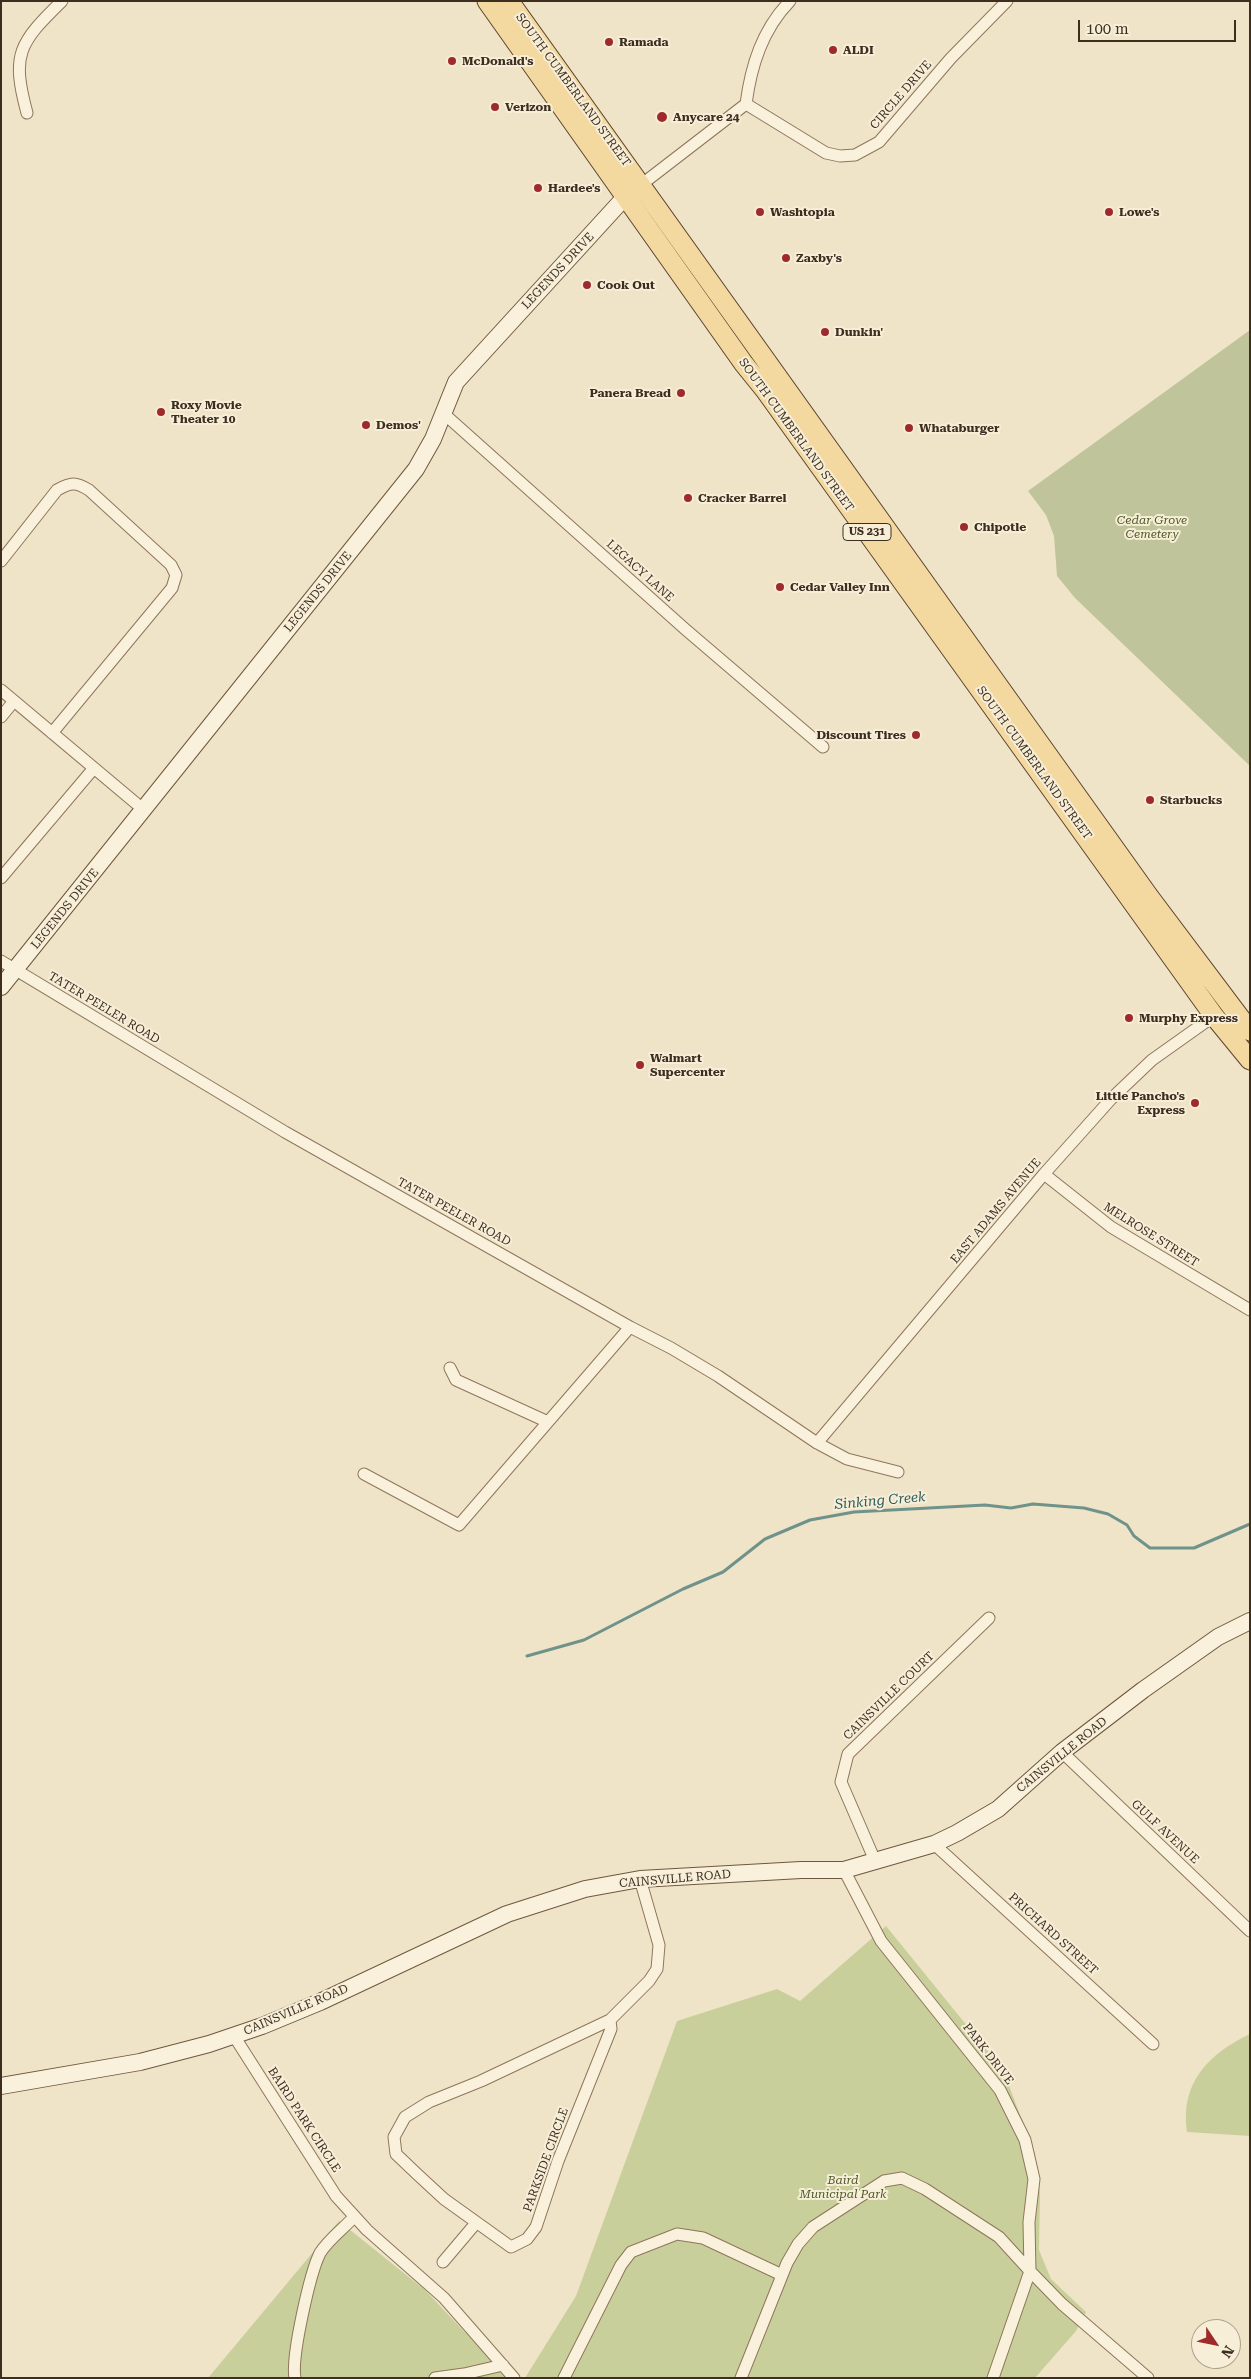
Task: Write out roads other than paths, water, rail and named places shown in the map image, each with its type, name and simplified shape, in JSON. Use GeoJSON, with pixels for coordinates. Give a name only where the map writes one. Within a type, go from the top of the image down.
{"type":"FeatureCollection","features":[{"type":"Feature","properties":{"kind":"main road","name":"SOUTH CUMBERLAND STREET"},"geometry":{"type":"LineString","coordinates":[[487,1],[744,364],[765,390],[1140,910],[1214,1016],[1250,1060]]}},
{"type":"Feature","properties":{"kind":"main road","name":"SOUTH CUMBERLAND STREET"},"geometry":{"type":"LineString","coordinates":[[509,1],[642,184],[1155,904],[1250,1031]]}},
{"type":"Feature","properties":{"kind":"main road","name":"LEGENDS DRIVE"},"geometry":{"type":"LineString","coordinates":[[1,986],[16,970],[416,469],[433,439],[442,412],[456,382],[626,196]]}},
{"type":"Feature","properties":{"kind":"main road","name":"CAINSVILLE ROAD"},"geometry":{"type":"LineString","coordinates":[[1,2086],[140,2062],[234,2036],[320,2002],[507,1914],[585,1889],[640,1879],[800,1870],[844,1870],[876,1863],[934,1844],[958,1833],[998,1809],[1062,1752],[1189,1656],[1218,1637],[1250,1621]]}},
{"type":"Feature","properties":{"kind":"street"},"geometry":{"type":"LineString","coordinates":[[27,113],[20,85],[20,54],[30,35],[62,1]]}},
{"type":"Feature","properties":{"kind":"street"},"geometry":{"type":"LineString","coordinates":[[626,196],[746,104],[750,76],[760,44],[775,18],[790,1]]}},
{"type":"Feature","properties":{"kind":"street","name":"CIRCLE DRIVE"},"geometry":{"type":"LineString","coordinates":[[746,104],[826,153],[840,156],[855,155],[879,142],[951,58],[1007,1]]}},
{"type":"Feature","properties":{"kind":"street","name":"LEGACY LANE"},"geometry":{"type":"LineString","coordinates":[[442,412],[685,630],[824,747]]}},
{"type":"Feature","properties":{"kind":"street"},"geometry":{"type":"LineString","coordinates":[[1,562],[58,490],[68,484],[78,484],[89,490],[171,565],[176,575],[172,588],[52,733]]}},
{"type":"Feature","properties":{"kind":"street"},"geometry":{"type":"LineString","coordinates":[[1,690],[144,810]]}},
{"type":"Feature","properties":{"kind":"street"},"geometry":{"type":"LineString","coordinates":[[1,717],[14,701]]}},
{"type":"Feature","properties":{"kind":"street"},"geometry":{"type":"LineString","coordinates":[[1,878],[94,768]]}},
{"type":"Feature","properties":{"kind":"street","name":"TATER PEELER ROAD"},"geometry":{"type":"LineString","coordinates":[[1,961],[285,1132],[630,1327],[672,1348],[718,1376],[817,1443],[848,1459],[898,1472]]}},
{"type":"Feature","properties":{"kind":"street","name":"EAST ADAMS AVENUE"},"geometry":{"type":"LineString","coordinates":[[817,1443],[1044,1174],[1136,1074],[1182,1037],[1214,1016]]}},
{"type":"Feature","properties":{"kind":"street","name":"MELROSE STREET"},"geometry":{"type":"LineString","coordinates":[[1044,1174],[1111,1227],[1250,1310]]}},
{"type":"Feature","properties":{"kind":"street"},"geometry":{"type":"LineString","coordinates":[[364,1474],[459,1525],[630,1327]]}},
{"type":"Feature","properties":{"kind":"street"},"geometry":{"type":"LineString","coordinates":[[450,1368],[456,1380],[548,1422]]}},
{"type":"Feature","properties":{"kind":"street","name":"CAINSVILLE COURT"},"geometry":{"type":"LineString","coordinates":[[876,1863],[840,1782],[848,1754],[990,1618]]}},
{"type":"Feature","properties":{"kind":"street","name":"GULF AVENUE"},"geometry":{"type":"LineString","coordinates":[[1062,1752],[1250,1931]]}},
{"type":"Feature","properties":{"kind":"street","name":"PRICHARD STREET"},"geometry":{"type":"LineString","coordinates":[[934,1844],[1153,2044]]}},
{"type":"Feature","properties":{"kind":"street","name":"PARK DRIVE"},"geometry":{"type":"LineString","coordinates":[[844,1870],[881,1941],[1000,2090],[1025,2140],[1034,2178],[1029,2222],[1030,2271]]}},
{"type":"Feature","properties":{"kind":"street","name":"PARKSIDE CIRCLE"},"geometry":{"type":"LineString","coordinates":[[610,2020],[611,2029],[558,2161],[536,2227],[528,2239],[511,2247],[444,2199],[396,2154],[394,2137],[405,2117],[429,2102],[480,2081],[610,2020],[649,1981],[657,1969],[659,1944],[640,1879]]}},
{"type":"Feature","properties":{"kind":"street","name":"BAIRD PARK CIRCLE"},"geometry":{"type":"LineString","coordinates":[[234,2036],[336,2196],[367,2230],[444,2298],[514,2378]]}},
{"type":"Feature","properties":{"kind":"street"},"geometry":{"type":"LineString","coordinates":[[741,2378],[782,2275],[798,2244],[813,2227],[884,2181],[902,2178],[924,2189],[999,2237],[1062,2304],[1148,2378]]}},
{"type":"Feature","properties":{"kind":"street"},"geometry":{"type":"LineString","coordinates":[[295,2378],[294,2360],[312,2279],[320,2253],[354,2216]]}},
{"type":"Feature","properties":{"kind":"street"},"geometry":{"type":"LineString","coordinates":[[443,2262],[476,2223]]}},
{"type":"Feature","properties":{"kind":"street"},"geometry":{"type":"LineString","coordinates":[[564,2378],[621,2265],[631,2252],[676,2234],[703,2238],[782,2275]]}},
{"type":"Feature","properties":{"kind":"street"},"geometry":{"type":"LineString","coordinates":[[992,2378],[1030,2271]]}},
{"type":"Feature","properties":{"kind":"street"},"geometry":{"type":"LineString","coordinates":[[435,2378],[464,2374],[503,2365]]}},
{"type":"Feature","properties":{"kind":"waterway","name":"Sinking Creek"},"geometry":{"type":"LineString","coordinates":[[527,1656],[584,1640],[683,1589],[723,1572],[765,1539],[810,1520],[854,1512],[985,1505],[1011,1508],[1033,1504],[1084,1508],[1108,1514],[1127,1525],[1134,1536],[1150,1548],[1194,1548],[1250,1524]]}},
{"type":"Feature","properties":{"kind":"place","name":"Ramada"},"geometry":{"type":"Point","coordinates":[609,42]}},
{"type":"Feature","properties":{"kind":"place","name":"ALDI"},"geometry":{"type":"Point","coordinates":[833,50]}},
{"type":"Feature","properties":{"kind":"place","name":"McDonald's"},"geometry":{"type":"Point","coordinates":[452,61]}},
{"type":"Feature","properties":{"kind":"place","name":"Verizon"},"geometry":{"type":"Point","coordinates":[495,107]}},
{"type":"Feature","properties":{"kind":"place","name":"Anycare 24"},"geometry":{"type":"Point","coordinates":[662,117]}},
{"type":"Feature","properties":{"kind":"place","name":"Hardee's"},"geometry":{"type":"Point","coordinates":[538,188]}},
{"type":"Feature","properties":{"kind":"place","name":"Washtopia"},"geometry":{"type":"Point","coordinates":[760,212]}},
{"type":"Feature","properties":{"kind":"place","name":"Lowe's"},"geometry":{"type":"Point","coordinates":[1109,212]}},
{"type":"Feature","properties":{"kind":"place","name":"Zaxby's"},"geometry":{"type":"Point","coordinates":[786,258]}},
{"type":"Feature","properties":{"kind":"place","name":"Cook Out"},"geometry":{"type":"Point","coordinates":[587,285]}},
{"type":"Feature","properties":{"kind":"place","name":"Dunkin'"},"geometry":{"type":"Point","coordinates":[825,332]}},
{"type":"Feature","properties":{"kind":"place","name":"Panera Bread"},"geometry":{"type":"Point","coordinates":[681,393]}},
{"type":"Feature","properties":{"kind":"place","name":"Roxy Movie Theater 10"},"geometry":{"type":"Point","coordinates":[161,412]}},
{"type":"Feature","properties":{"kind":"place","name":"Demos'"},"geometry":{"type":"Point","coordinates":[366,425]}},
{"type":"Feature","properties":{"kind":"place","name":"Whataburger"},"geometry":{"type":"Point","coordinates":[909,428]}},
{"type":"Feature","properties":{"kind":"place","name":"Cracker Barrel"},"geometry":{"type":"Point","coordinates":[688,498]}},
{"type":"Feature","properties":{"kind":"place","name":"Chipotle"},"geometry":{"type":"Point","coordinates":[964,527]}},
{"type":"Feature","properties":{"kind":"place","name":"Cedar Valley Inn"},"geometry":{"type":"Point","coordinates":[780,587]}},
{"type":"Feature","properties":{"kind":"place","name":"Discount Tires"},"geometry":{"type":"Point","coordinates":[916,735]}},
{"type":"Feature","properties":{"kind":"place","name":"Starbucks"},"geometry":{"type":"Point","coordinates":[1150,800]}},
{"type":"Feature","properties":{"kind":"place","name":"Murphy Express"},"geometry":{"type":"Point","coordinates":[1129,1018]}},
{"type":"Feature","properties":{"kind":"place","name":"Walmart Supercenter"},"geometry":{"type":"Point","coordinates":[640,1065]}},
{"type":"Feature","properties":{"kind":"place","name":"Little Pancho's Express"},"geometry":{"type":"Point","coordinates":[1195,1103]}},
{"type":"Feature","properties":{"kind":"park label","name":"Cedar Grove Cemetery"},"geometry":{"type":"Point","coordinates":[1152,527]}},
{"type":"Feature","properties":{"kind":"park label","name":"Baird Municipal Park"},"geometry":{"type":"Point","coordinates":[843,2187]}}]}
